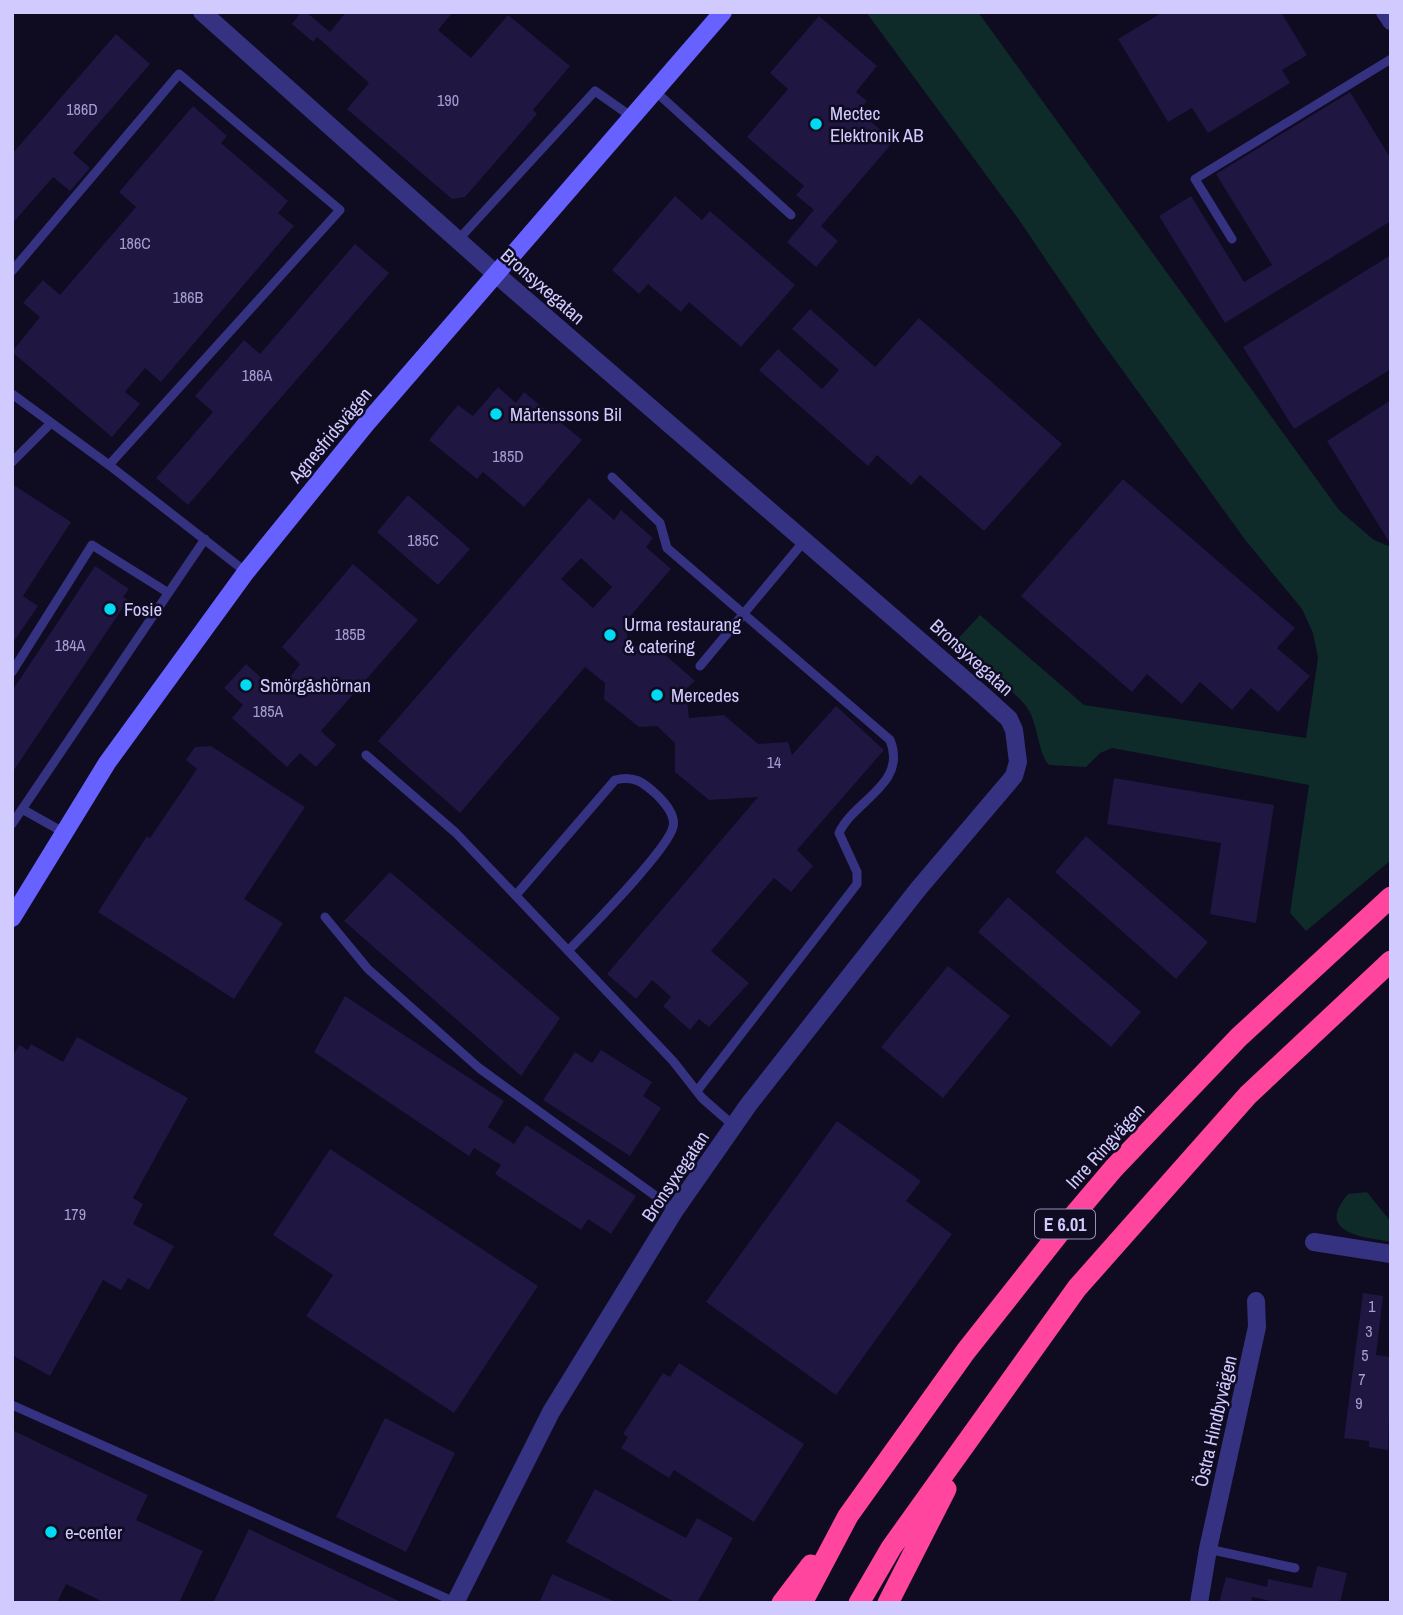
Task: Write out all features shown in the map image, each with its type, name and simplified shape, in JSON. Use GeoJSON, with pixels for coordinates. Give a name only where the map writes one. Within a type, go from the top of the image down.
{"type":"FeatureCollection","features":[{"type":"Feature","properties":{"kind":"highway","name":"Inre Ringvägen"},"geometry":{"type":"LineString","coordinates":[[802,1603],[848,1516],[1004,1301],[1114,1168],[1286,991],[1391,897]]}},
{"type":"Feature","properties":{"kind":"highway","name":"E 6.01"},"geometry":{"type":"LineString","coordinates":[[859,1603],[891,1548],[1077,1288],[1248,1095],[1391,961]]}},
{"type":"Feature","properties":{"kind":"highway"},"geometry":{"type":"LineString","coordinates":[[888,1603],[978,1425]]}},
{"type":"Feature","properties":{"kind":"highway"},"geometry":{"type":"LineString","coordinates":[[782,1603],[848,1516]]}},
{"type":"Feature","properties":{"kind":"main road","name":"Agnesfridsvägen"},"geometry":{"type":"LineString","coordinates":[[12,918],[107,763],[246,572],[366,424],[723,12]]}},
{"type":"Feature","properties":{"kind":"street","name":"Bronsyxegatan"},"geometry":{"type":"LineString","coordinates":[[202,12],[497,275],[1009,719],[1018,746],[1018,762],[1004,790],[919,888],[734,1126],[675,1210],[551,1412],[455,1603]]}},
{"type":"Feature","properties":{"kind":"street"},"geometry":{"type":"LineString","coordinates":[[1385,12],[1391,21]]}},
{"type":"Feature","properties":{"kind":"street"},"geometry":{"type":"LineString","coordinates":[[1314,1242],[1391,1254]]}},
{"type":"Feature","properties":{"kind":"street","name":"Östra Hindbyvägen"},"geometry":{"type":"LineString","coordinates":[[1199,1603],[1208,1549],[1257,1327],[1256,1301]]}},
{"type":"Feature","properties":{"kind":"lane"},"geometry":{"type":"LineString","coordinates":[[1232,239],[1195,178],[1391,59]]}},
{"type":"Feature","properties":{"kind":"lane"},"geometry":{"type":"LineString","coordinates":[[12,271],[178,74],[340,210],[109,465]]}},
{"type":"Feature","properties":{"kind":"lane"},"geometry":{"type":"LineString","coordinates":[[458,240],[595,91],[632,117]]}},
{"type":"Feature","properties":{"kind":"lane"},"geometry":{"type":"LineString","coordinates":[[654,91],[791,215]]}},
{"type":"Feature","properties":{"kind":"lane"},"geometry":{"type":"LineString","coordinates":[[12,394],[109,465],[246,572]]}},
{"type":"Feature","properties":{"kind":"lane"},"geometry":{"type":"LineString","coordinates":[[12,462],[51,423]]}},
{"type":"Feature","properties":{"kind":"lane"},"geometry":{"type":"LineString","coordinates":[[612,477],[660,523],[667,548],[890,740],[894,752],[894,766],[886,781],[839,833],[857,872],[858,884],[697,1091]]}},
{"type":"Feature","properties":{"kind":"lane"},"geometry":{"type":"LineString","coordinates":[[12,824],[205,539]]}},
{"type":"Feature","properties":{"kind":"lane"},"geometry":{"type":"LineString","coordinates":[[700,666],[805,540]]}},
{"type":"Feature","properties":{"kind":"lane"},"geometry":{"type":"LineString","coordinates":[[12,672],[92,545],[167,592]]}},
{"type":"Feature","properties":{"kind":"lane"},"geometry":{"type":"LineString","coordinates":[[366,755],[456,834],[673,1061],[697,1091],[734,1126]]}},
{"type":"Feature","properties":{"kind":"lane"},"geometry":{"type":"LineString","coordinates":[[516,895],[615,780],[629,776],[644,782],[663,801],[672,815],[673,828],[655,854],[568,951]]}},
{"type":"Feature","properties":{"kind":"lane"},"geometry":{"type":"LineString","coordinates":[[22,810],[63,832]]}},
{"type":"Feature","properties":{"kind":"lane"},"geometry":{"type":"LineString","coordinates":[[325,917],[368,969],[479,1068],[675,1210]]}},
{"type":"Feature","properties":{"kind":"lane"},"geometry":{"type":"LineString","coordinates":[[12,1405],[455,1603]]}},
{"type":"Feature","properties":{"kind":"lane"},"geometry":{"type":"LineString","coordinates":[[1208,1549],[1295,1568]]}},
{"type":"Feature","properties":{"kind":"green space"},"geometry":{"type":"Polygon","coordinates":[[[866,12],[978,12],[1339,510],[1374,540],[1391,547],[1391,860],[1306,931],[1290,913],[1309,785],[1112,748],[1100,753],[1086,767],[1049,765],[1023,702],[953,644],[980,615],[1084,705],[1306,738],[1318,658],[1313,633],[1302,609],[1246,541],[1097,335],[1017,217],[866,12]]]}},
{"type":"Feature","properties":{"kind":"green space"},"geometry":{"type":"Polygon","coordinates":[[[1367,1192],[1391,1222],[1391,1242],[1357,1235],[1340,1225],[1337,1218],[1339,1207],[1348,1194],[1367,1192]]]}},
{"type":"Feature","properties":{"kind":"building"},"geometry":{"type":"Polygon","coordinates":[[[301,12],[306,12],[330,32],[346,12],[453,12],[438,30],[471,58],[508,15],[570,66],[533,110],[537,114],[465,197],[452,199],[347,109],[369,83],[317,37],[313,42],[292,24],[301,12]]]}},
{"type":"Feature","properties":{"kind":"building"},"geometry":{"type":"Polygon","coordinates":[[[1163,12],[1281,12],[1307,55],[1282,70],[1290,83],[1208,133],[1192,108],[1168,122],[1118,39],[1163,12]]]}},
{"type":"Feature","properties":{"kind":"building","name":"Mectec Elektronik AB"},"geometry":{"type":"Polygon","coordinates":[[[819,16],[877,66],[856,92],[867,101],[858,111],[894,141],[821,226],[838,241],[816,267],[787,242],[814,210],[796,195],[804,186],[747,137],[788,89],[770,73],[819,16]]]}},
{"type":"Feature","properties":{"kind":"building"},"geometry":{"type":"Polygon","coordinates":[[[116,34],[150,64],[73,153],[90,168],[70,191],[53,177],[12,224],[12,154],[116,34]]]}},
{"type":"Feature","properties":{"kind":"building"},"geometry":{"type":"Polygon","coordinates":[[[1350,92],[1391,159],[1391,221],[1225,323],[1159,216],[1191,196],[1244,282],[1272,265],[1216,174],[1350,92]]]}},
{"type":"Feature","properties":{"kind":"building"},"geometry":{"type":"Polygon","coordinates":[[[193,106],[227,136],[221,143],[288,201],[278,213],[294,226],[161,382],[145,368],[125,392],[140,404],[112,437],[12,352],[40,317],[23,303],[43,280],[60,295],[136,207],[119,192],[193,106]]]}},
{"type":"Feature","properties":{"kind":"building"},"geometry":{"type":"Polygon","coordinates":[[[675,196],[702,220],[710,211],[795,285],[741,347],[689,302],[681,312],[648,284],[639,294],[612,270],[675,196]]]}},
{"type":"Feature","properties":{"kind":"building"},"geometry":{"type":"Polygon","coordinates":[[[355,244],[389,273],[188,505],[156,478],[213,412],[195,396],[244,340],[260,354],[355,244]]]}},
{"type":"Feature","properties":{"kind":"building"},"geometry":{"type":"Polygon","coordinates":[[[1391,255],[1391,369],[1294,429],[1243,347],[1391,255]]]}},
{"type":"Feature","properties":{"kind":"building"},"geometry":{"type":"Polygon","coordinates":[[[810,309],[875,367],[919,318],[1062,444],[984,531],[920,475],[911,485],[877,455],[868,466],[759,370],[778,349],[822,389],[839,370],[792,329],[810,309]]]}},
{"type":"Feature","properties":{"kind":"building"},"geometry":{"type":"Polygon","coordinates":[[[498,387],[516,403],[524,392],[582,440],[524,507],[483,472],[477,479],[429,440],[458,405],[473,416],[498,387]]]}},
{"type":"Feature","properties":{"kind":"building"},"geometry":{"type":"Polygon","coordinates":[[[1391,400],[1391,545],[1327,441],[1391,400]]]}},
{"type":"Feature","properties":{"kind":"building"},"geometry":{"type":"Polygon","coordinates":[[[1123,479],[1295,628],[1277,648],[1310,676],[1278,712],[1251,688],[1232,710],[1200,682],[1182,704],[1147,674],[1132,692],[1021,596],[1123,479]]]}},
{"type":"Feature","properties":{"kind":"building"},"geometry":{"type":"Polygon","coordinates":[[[12,484],[71,522],[23,596],[38,606],[12,644],[12,484]]]}},
{"type":"Feature","properties":{"kind":"building"},"geometry":{"type":"Polygon","coordinates":[[[408,495],[470,549],[438,585],[377,532],[408,495]]]}},
{"type":"Feature","properties":{"kind":"building"},"geometry":{"type":"Polygon","coordinates":[[[589,498],[614,520],[621,510],[653,538],[646,547],[671,569],[626,621],[627,637],[645,654],[653,644],[695,681],[686,689],[689,718],[724,715],[758,744],[788,742],[792,755],[836,706],[884,750],[797,850],[813,866],[791,892],[774,878],[711,951],[749,983],[709,1027],[699,1019],[690,1030],[663,1006],[671,997],[652,980],[636,999],[607,974],[758,797],[709,800],[675,772],[675,743],[657,726],[639,727],[604,699],[605,683],[585,667],[460,813],[378,741],[589,498]],[[581,558],[561,579],[593,608],[612,587],[581,558]]]}},
{"type":"Feature","properties":{"kind":"building"},"geometry":{"type":"Polygon","coordinates":[[[353,564],[418,620],[321,731],[336,745],[316,767],[300,753],[287,767],[232,718],[243,705],[224,688],[246,664],[278,693],[300,664],[282,647],[353,564]]]}},
{"type":"Feature","properties":{"kind":"building"},"geometry":{"type":"Polygon","coordinates":[[[95,566],[129,589],[123,597],[128,600],[12,773],[12,691],[95,566]]]}},
{"type":"Feature","properties":{"kind":"building"},"geometry":{"type":"Polygon","coordinates":[[[211,746],[305,807],[244,899],[283,923],[234,999],[98,912],[147,836],[150,838],[197,769],[186,760],[195,747],[211,746]]]}},
{"type":"Feature","properties":{"kind":"building"},"geometry":{"type":"Polygon","coordinates":[[[1114,778],[1274,805],[1256,923],[1210,914],[1221,843],[1107,824],[1114,778]]]}},
{"type":"Feature","properties":{"kind":"building"},"geometry":{"type":"Polygon","coordinates":[[[1086,836],[1208,942],[1176,979],[1055,872],[1086,836]]]}},
{"type":"Feature","properties":{"kind":"building"},"geometry":{"type":"Polygon","coordinates":[[[390,872],[560,1018],[521,1076],[344,921],[390,872]]]}},
{"type":"Feature","properties":{"kind":"building"},"geometry":{"type":"Polygon","coordinates":[[[1008,897],[1141,1012],[1111,1047],[978,932],[1008,897]]]}},
{"type":"Feature","properties":{"kind":"building"},"geometry":{"type":"Polygon","coordinates":[[[948,966],[1010,1016],[943,1098],[881,1047],[948,966]]]}},
{"type":"Feature","properties":{"kind":"building"},"geometry":{"type":"Polygon","coordinates":[[[345,996],[504,1101],[488,1127],[514,1144],[526,1125],[636,1196],[611,1234],[588,1219],[581,1230],[495,1174],[501,1165],[474,1148],[469,1156],[314,1052],[345,996]]]}},
{"type":"Feature","properties":{"kind":"building"},"geometry":{"type":"Polygon","coordinates":[[[77,1037],[188,1098],[133,1198],[143,1204],[133,1224],[174,1246],[149,1290],[128,1278],[121,1290],[103,1280],[50,1376],[12,1355],[12,1057],[19,1045],[28,1050],[31,1044],[63,1062],[77,1037]]]}},
{"type":"Feature","properties":{"kind":"building"},"geometry":{"type":"Polygon","coordinates":[[[601,1050],[652,1082],[643,1096],[661,1108],[630,1156],[543,1100],[575,1052],[592,1063],[601,1050]]]}},
{"type":"Feature","properties":{"kind":"building"},"geometry":{"type":"Polygon","coordinates":[[[837,1121],[921,1181],[906,1201],[952,1234],[836,1395],[706,1302],[837,1121]]]}},
{"type":"Feature","properties":{"kind":"building"},"geometry":{"type":"Polygon","coordinates":[[[330,1149],[538,1286],[454,1413],[306,1316],[333,1275],[273,1235],[330,1149]]]}},
{"type":"Feature","properties":{"kind":"building"},"geometry":{"type":"Polygon","coordinates":[[[1363,1293],[1383,1296],[1376,1355],[1391,1357],[1388,1450],[1369,1447],[1369,1441],[1344,1438],[1363,1293]]]}},
{"type":"Feature","properties":{"kind":"building"},"geometry":{"type":"Polygon","coordinates":[[[679,1363],[804,1444],[754,1522],[674,1470],[669,1478],[621,1448],[628,1437],[623,1434],[663,1373],[670,1377],[679,1363]]]}},
{"type":"Feature","properties":{"kind":"building"},"geometry":{"type":"Polygon","coordinates":[[[385,1418],[455,1453],[406,1552],[336,1517],[385,1418]]]}},
{"type":"Feature","properties":{"kind":"building"},"geometry":{"type":"Polygon","coordinates":[[[12,1430],[148,1495],[136,1520],[203,1551],[179,1603],[105,1603],[66,1584],[57,1603],[12,1603],[12,1430]]]}},
{"type":"Feature","properties":{"kind":"building"},"geometry":{"type":"Polygon","coordinates":[[[595,1489],[686,1538],[697,1518],[733,1538],[697,1603],[676,1603],[566,1542],[595,1489]]]}},
{"type":"Feature","properties":{"kind":"building"},"geometry":{"type":"Polygon","coordinates":[[[249,1529],[403,1603],[213,1603],[249,1529]]]}},
{"type":"Feature","properties":{"kind":"building"},"geometry":{"type":"Polygon","coordinates":[[[1317,1566],[1347,1573],[1340,1603],[1281,1603],[1252,1597],[1251,1603],[1219,1603],[1226,1577],[1267,1587],[1268,1579],[1312,1588],[1317,1566]]]}},
{"type":"Feature","properties":{"kind":"building"},"geometry":{"type":"Polygon","coordinates":[[[552,1574],[618,1603],[539,1603],[552,1574]]]}},
{"type":"Feature","properties":{"kind":"place","name":"Mectec Elektronik AB"},"geometry":{"type":"Point","coordinates":[816,124]}},
{"type":"Feature","properties":{"kind":"place","name":"Mårtenssons Bil"},"geometry":{"type":"Point","coordinates":[496,414]}},
{"type":"Feature","properties":{"kind":"place","name":"Fosie"},"geometry":{"type":"Point","coordinates":[110,609]}},
{"type":"Feature","properties":{"kind":"place","name":"Urma restaurang & catering"},"geometry":{"type":"Point","coordinates":[610,635]}},
{"type":"Feature","properties":{"kind":"place","name":"Smörgåshörnan"},"geometry":{"type":"Point","coordinates":[246,685]}},
{"type":"Feature","properties":{"kind":"place","name":"Mercedes"},"geometry":{"type":"Point","coordinates":[657,695]}},
{"type":"Feature","properties":{"kind":"place","name":"e-center"},"geometry":{"type":"Point","coordinates":[51,1532]}}]}
